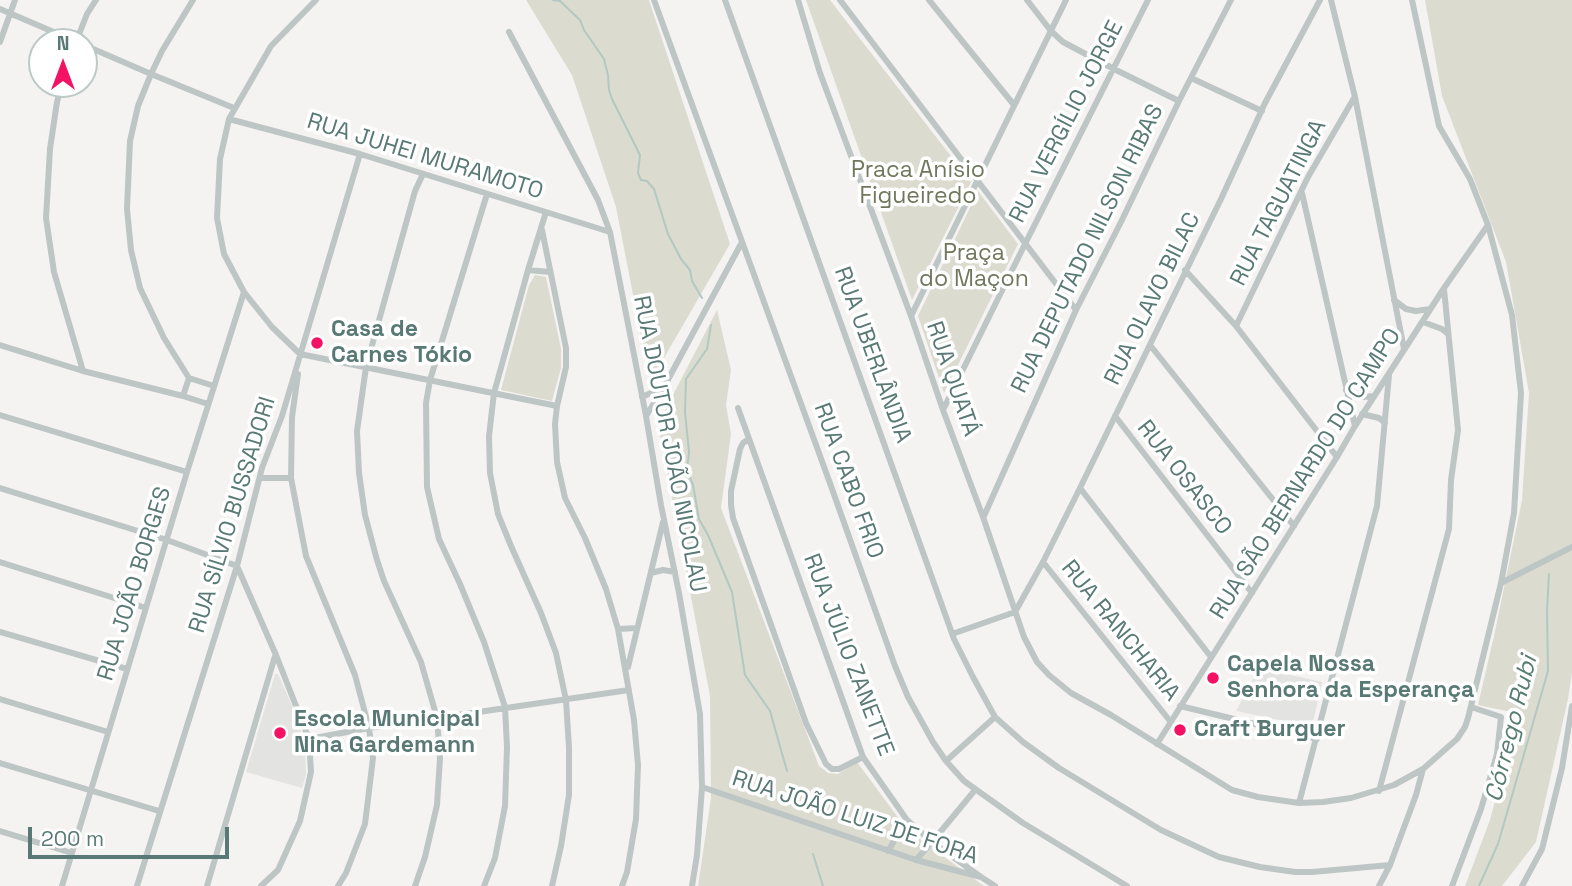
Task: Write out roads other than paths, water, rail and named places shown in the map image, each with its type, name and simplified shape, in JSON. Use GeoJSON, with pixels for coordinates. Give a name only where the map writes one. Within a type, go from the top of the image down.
{"type":"FeatureCollection","features":[{"type":"Feature","properties":{"kind":"street"},"geometry":{"type":"LineString","coordinates":[[0,42],[15,0]]}},
{"type":"Feature","properties":{"kind":"street"},"geometry":{"type":"LineString","coordinates":[[82,28],[96,0]]}},
{"type":"Feature","properties":{"kind":"street"},"geometry":{"type":"LineString","coordinates":[[193,0],[162,51],[138,106],[130,141],[127,209],[131,250],[140,288],[164,338],[190,379],[214,386]]}},
{"type":"Feature","properties":{"kind":"street"},"geometry":{"type":"LineString","coordinates":[[316,0],[271,46],[229,119],[220,159],[217,218],[224,254],[244,292],[272,327],[300,354],[557,406]]}},
{"type":"Feature","properties":{"kind":"street","name":"RUA CABO FRIO"},"geometry":{"type":"LineString","coordinates":[[654,0],[908,697],[933,742],[964,781],[1023,823],[1127,886]]}},
{"type":"Feature","properties":{"kind":"street","name":"RUA UBERLÂNDIA"},"geometry":{"type":"LineString","coordinates":[[725,0],[953,634],[995,717],[1023,742],[1059,768],[1161,830],[1219,857],[1295,872],[1390,865]]}},
{"type":"Feature","properties":{"kind":"street","name":"RUA QUATÁ"},"geometry":{"type":"LineString","coordinates":[[797,0],[820,73],[911,316],[1024,638],[1037,663],[1071,693],[1231,790],[1299,803],[1351,798],[1379,791],[1423,769],[1457,739],[1465,727],[1471,707],[1502,583],[1514,513],[1521,393],[1512,315],[1488,225],[1471,179],[1439,127],[1412,0]]}},
{"type":"Feature","properties":{"kind":"street"},"geometry":{"type":"LineString","coordinates":[[840,0],[1076,310]]}},
{"type":"Feature","properties":{"kind":"street"},"geometry":{"type":"LineString","coordinates":[[929,0],[1014,105]]}},
{"type":"Feature","properties":{"kind":"street"},"geometry":{"type":"LineString","coordinates":[[1027,0],[1063,42],[1179,101]]}},
{"type":"Feature","properties":{"kind":"street"},"geometry":{"type":"LineString","coordinates":[[911,316],[1066,0]]}},
{"type":"Feature","properties":{"kind":"street","name":"RUA VERGÍLIO JORGE"},"geometry":{"type":"LineString","coordinates":[[943,410],[1148,0]]}},
{"type":"Feature","properties":{"kind":"street","name":"RUA DEPUTADO NILSON RIBAS"},"geometry":{"type":"LineString","coordinates":[[983,517],[1076,310],[1231,0]]}},
{"type":"Feature","properties":{"kind":"street","name":"RUA OLAVO BILAC"},"geometry":{"type":"LineString","coordinates":[[1015,612],[1080,488],[1265,103],[1320,0]]}},
{"type":"Feature","properties":{"kind":"street"},"geometry":{"type":"LineString","coordinates":[[1331,0],[1355,97],[1404,349]]}},
{"type":"Feature","properties":{"kind":"street"},"geometry":{"type":"LineString","coordinates":[[0,9],[44,28]]}},
{"type":"Feature","properties":{"kind":"street","name":"RUA DOUTOR JOÃO NICOLAU"},"geometry":{"type":"LineString","coordinates":[[509,32],[598,200],[610,232],[700,714],[702,788],[692,886]]}},
{"type":"Feature","properties":{"kind":"street"},"geometry":{"type":"LineString","coordinates":[[98,51],[234,108]]}},
{"type":"Feature","properties":{"kind":"street"},"geometry":{"type":"LineString","coordinates":[[1191,78],[1262,111]]}},
{"type":"Feature","properties":{"kind":"street","name":"RUA TAGUATINGA"},"geometry":{"type":"LineString","coordinates":[[1237,326],[1308,177],[1355,97]]}},
{"type":"Feature","properties":{"kind":"street"},"geometry":{"type":"LineString","coordinates":[[58,98],[50,149],[46,218],[54,272],[83,371]]}},
{"type":"Feature","properties":{"kind":"street","name":"RUA JUHEI MURAMOTO"},"geometry":{"type":"LineString","coordinates":[[229,119],[360,154],[610,232]]}},
{"type":"Feature","properties":{"kind":"street","name":"RUA SÍLVIO BUSSADORI"},"geometry":{"type":"LineString","coordinates":[[136,886],[237,566],[262,468],[282,416],[360,154]]}},
{"type":"Feature","properties":{"kind":"street"},"geometry":{"type":"LineString","coordinates":[[415,886],[437,805],[440,758],[437,718],[421,663],[377,560],[365,515],[357,431],[366,367],[415,191],[423,174]]}},
{"type":"Feature","properties":{"kind":"street"},"geometry":{"type":"LineString","coordinates":[[1302,193],[1354,426]]}},
{"type":"Feature","properties":{"kind":"street"},"geometry":{"type":"LineString","coordinates":[[484,886],[495,858],[505,806],[505,707],[485,642],[439,539],[427,487],[426,403],[430,380],[488,194]]}},
{"type":"Feature","properties":{"kind":"street"},"geometry":{"type":"LineString","coordinates":[[546,212],[494,393],[489,436],[491,473],[498,514],[556,653],[566,700],[569,795],[552,886]]}},
{"type":"Feature","properties":{"kind":"street","name":"RUA SÃO BERNARDO DO CAMPO"},"geometry":{"type":"LineString","coordinates":[[1157,744],[1354,426],[1488,225]]}},
{"type":"Feature","properties":{"kind":"street"},"geometry":{"type":"LineString","coordinates":[[542,229],[566,348],[566,367],[555,424],[557,462],[565,498],[606,589],[618,629],[635,720],[638,765],[636,819],[622,886]]}},
{"type":"Feature","properties":{"kind":"street"},"geometry":{"type":"LineString","coordinates":[[646,416],[742,242]]}},
{"type":"Feature","properties":{"kind":"street"},"geometry":{"type":"LineString","coordinates":[[528,270],[550,272]]}},
{"type":"Feature","properties":{"kind":"street"},"geometry":{"type":"LineString","coordinates":[[1185,270],[1237,326],[1337,457]]}},
{"type":"Feature","properties":{"kind":"street"},"geometry":{"type":"LineString","coordinates":[[1379,791],[1449,529],[1451,480],[1458,430],[1444,288]]}},
{"type":"Feature","properties":{"kind":"street","name":"RUA JOÃO BORGES"},"geometry":{"type":"LineString","coordinates":[[62,886],[244,292]]}},
{"type":"Feature","properties":{"kind":"street"},"geometry":{"type":"LineString","coordinates":[[1394,300],[1406,309],[1430,309]]}},
{"type":"Feature","properties":{"kind":"street"},"geometry":{"type":"LineString","coordinates":[[1423,322],[1448,334]]}},
{"type":"Feature","properties":{"kind":"street"},"geometry":{"type":"LineString","coordinates":[[0,345],[83,371],[208,404]]}},
{"type":"Feature","properties":{"kind":"street"},"geometry":{"type":"LineString","coordinates":[[1150,345],[1294,526]]}},
{"type":"Feature","properties":{"kind":"street"},"geometry":{"type":"LineString","coordinates":[[300,354],[292,417],[292,478],[306,556],[355,675],[369,728],[373,758],[365,824],[346,873],[338,886]]}},
{"type":"Feature","properties":{"kind":"street"},"geometry":{"type":"LineString","coordinates":[[1299,803],[1377,506],[1389,372]]}},
{"type":"Feature","properties":{"kind":"street"},"geometry":{"type":"LineString","coordinates":[[183,396],[190,379]]}},
{"type":"Feature","properties":{"kind":"street"},"geometry":{"type":"LineString","coordinates":[[642,397],[664,387]]}},
{"type":"Feature","properties":{"kind":"street"},"geometry":{"type":"LineString","coordinates":[[1346,390],[1363,397],[1374,396]]}},
{"type":"Feature","properties":{"kind":"street","name":"RUA JÚLIO ZANETTE"},"geometry":{"type":"LineString","coordinates":[[738,408],[863,757],[907,820],[932,842],[981,877]]}},
{"type":"Feature","properties":{"kind":"street"},"geometry":{"type":"LineString","coordinates":[[1362,414],[1379,418],[1385,423]]}},
{"type":"Feature","properties":{"kind":"street"},"geometry":{"type":"LineString","coordinates":[[0,415],[187,472]]}},
{"type":"Feature","properties":{"kind":"street"},"geometry":{"type":"LineString","coordinates":[[282,416],[292,417]]}},
{"type":"Feature","properties":{"kind":"street","name":"RUA OSASCO"},"geometry":{"type":"LineString","coordinates":[[1115,416],[1252,593]]}},
{"type":"Feature","properties":{"kind":"street"},"geometry":{"type":"LineString","coordinates":[[749,439],[740,449],[731,491],[733,518],[806,723],[826,764],[832,769],[839,769],[863,757]]}},
{"type":"Feature","properties":{"kind":"street"},"geometry":{"type":"LineString","coordinates":[[260,478],[292,478]]}},
{"type":"Feature","properties":{"kind":"street"},"geometry":{"type":"LineString","coordinates":[[0,488],[167,540],[237,566],[309,739],[311,772],[300,821],[278,870],[261,886]]}},
{"type":"Feature","properties":{"kind":"street"},"geometry":{"type":"LineString","coordinates":[[1080,488],[1212,657]]}},
{"type":"Feature","properties":{"kind":"street"},"geometry":{"type":"LineString","coordinates":[[627,673],[664,520]]}},
{"type":"Feature","properties":{"kind":"street"},"geometry":{"type":"LineString","coordinates":[[1502,583],[1572,547]]}},
{"type":"Feature","properties":{"kind":"street"},"geometry":{"type":"LineString","coordinates":[[0,562],[146,608]]}},
{"type":"Feature","properties":{"kind":"street","name":"RUA RANCHARIA"},"geometry":{"type":"LineString","coordinates":[[1043,562],[1170,722]]}},
{"type":"Feature","properties":{"kind":"street"},"geometry":{"type":"LineString","coordinates":[[651,573],[663,570],[674,572]]}},
{"type":"Feature","properties":{"kind":"street"},"geometry":{"type":"LineString","coordinates":[[953,634],[1015,612]]}},
{"type":"Feature","properties":{"kind":"street"},"geometry":{"type":"LineString","coordinates":[[618,629],[637,628]]}},
{"type":"Feature","properties":{"kind":"street"},"geometry":{"type":"LineString","coordinates":[[0,632],[127,669]]}},
{"type":"Feature","properties":{"kind":"street"},"geometry":{"type":"LineString","coordinates":[[207,886],[276,655]]}},
{"type":"Feature","properties":{"kind":"street"},"geometry":{"type":"LineString","coordinates":[[309,739],[629,690]]}},
{"type":"Feature","properties":{"kind":"street"},"geometry":{"type":"LineString","coordinates":[[0,699],[108,732]]}},
{"type":"Feature","properties":{"kind":"street"},"geometry":{"type":"LineString","coordinates":[[1180,705],[1317,739]]}},
{"type":"Feature","properties":{"kind":"street"},"geometry":{"type":"LineString","coordinates":[[1522,886],[1542,849],[1562,768],[1572,706]]}},
{"type":"Feature","properties":{"kind":"street"},"geometry":{"type":"LineString","coordinates":[[1452,886],[1481,808],[1497,754],[1501,717],[1471,707]]}},
{"type":"Feature","properties":{"kind":"street"},"geometry":{"type":"LineString","coordinates":[[946,761],[995,717]]}},
{"type":"Feature","properties":{"kind":"street"},"geometry":{"type":"LineString","coordinates":[[0,763],[159,811]]}},
{"type":"Feature","properties":{"kind":"street"},"geometry":{"type":"LineString","coordinates":[[1379,886],[1390,865],[1423,769]]}},
{"type":"Feature","properties":{"kind":"street","name":"RUA JOÃO LUIZ DE FORA"},"geometry":{"type":"LineString","coordinates":[[702,788],[916,860],[981,877],[995,886]]}},
{"type":"Feature","properties":{"kind":"street"},"geometry":{"type":"LineString","coordinates":[[916,860],[975,790]]}},
{"type":"Feature","properties":{"kind":"street"},"geometry":{"type":"LineString","coordinates":[[888,850],[907,820]]}},
{"type":"Feature","properties":{"kind":"street"},"geometry":{"type":"LineString","coordinates":[[0,831],[72,853]]}},
{"type":"Feature","properties":{"kind":"waterway"},"geometry":{"type":"LineString","coordinates":[[553,0],[560,1],[580,20],[604,59],[612,99],[640,155],[638,173],[641,180],[647,181],[654,189],[668,234],[690,270],[692,281],[702,298]]}},
{"type":"Feature","properties":{"kind":"waterway"},"geometry":{"type":"LineString","coordinates":[[711,325],[707,349],[686,379],[685,412],[689,452],[687,470],[693,485],[699,519],[732,592],[745,675],[770,711],[787,771]]}},
{"type":"Feature","properties":{"kind":"waterway","name":"Córrego Rubi"},"geometry":{"type":"LineString","coordinates":[[1479,886],[1498,844],[1548,671],[1549,574]]}},
{"type":"Feature","properties":{"kind":"waterway"},"geometry":{"type":"LineString","coordinates":[[813,854],[823,886]]}},
{"type":"Feature","properties":{"kind":"place","name":"Casa de Carnes Tókio"},"geometry":{"type":"Point","coordinates":[317,343]}},
{"type":"Feature","properties":{"kind":"place","name":"Capela Nossa Senhora da Esperança"},"geometry":{"type":"Point","coordinates":[1213,678]}},
{"type":"Feature","properties":{"kind":"place","name":"Craft Burguer"},"geometry":{"type":"Point","coordinates":[1180,730]}},
{"type":"Feature","properties":{"kind":"place","name":"Escola Municipal Nina Gardemann"},"geometry":{"type":"Point","coordinates":[280,733]}},
{"type":"Feature","properties":{"kind":"park label","name":"Praca Anísio Figueiredo"},"geometry":{"type":"Point","coordinates":[918,184]}},
{"type":"Feature","properties":{"kind":"park label","name":"Praça do Maçon"},"geometry":{"type":"Point","coordinates":[974,267]}}]}
